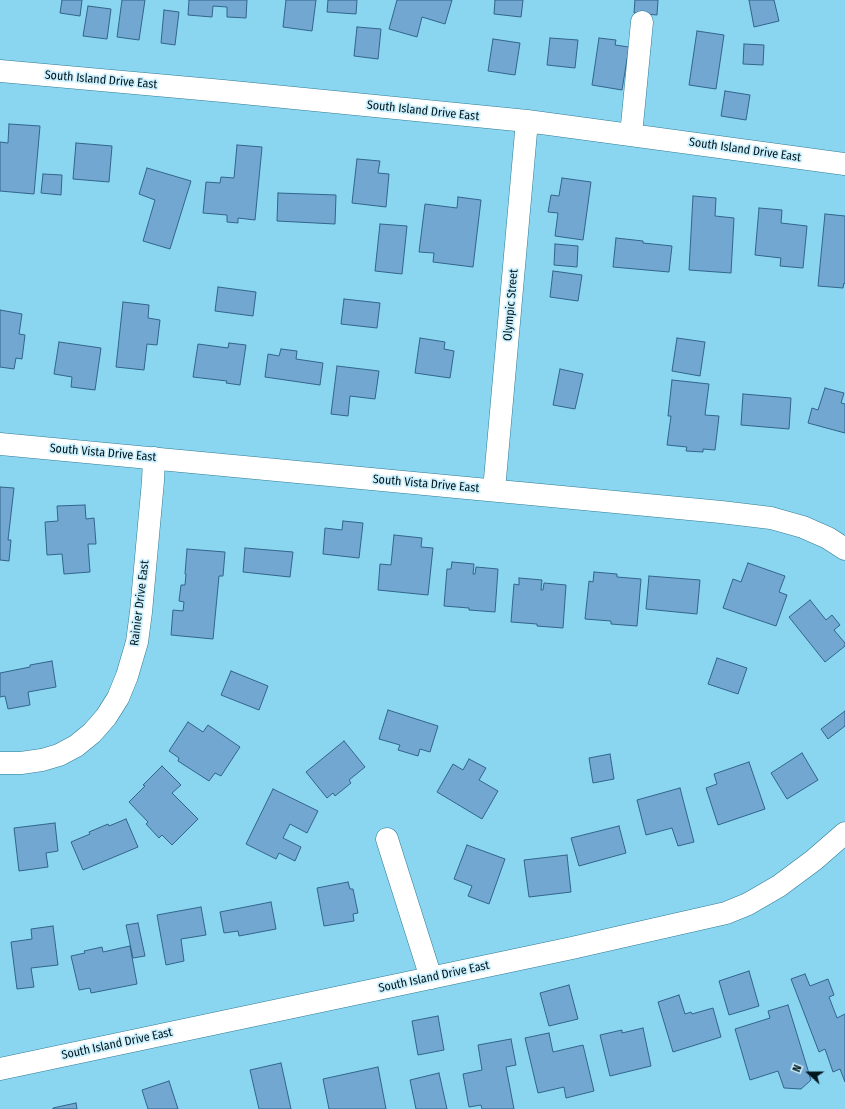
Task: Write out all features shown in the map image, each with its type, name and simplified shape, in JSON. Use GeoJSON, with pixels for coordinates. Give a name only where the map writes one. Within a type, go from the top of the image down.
{"type":"FeatureCollection","features":[{"type":"Feature","properties":{"kind":"street"},"geometry":{"type":"LineString","coordinates":[[631,135],[642,22]]}},
{"type":"Feature","properties":{"kind":"street","name":"South Island Drive East"},"geometry":{"type":"LineString","coordinates":[[0,71],[527,121],[845,164]]}},
{"type":"Feature","properties":{"kind":"street","name":"Olympic Street"},"geometry":{"type":"LineString","coordinates":[[494,490],[527,121]]}},
{"type":"Feature","properties":{"kind":"street","name":"South Vista Drive East"},"geometry":{"type":"LineString","coordinates":[[0,444],[494,490],[771,518],[803,526],[828,538],[845,549]]}},
{"type":"Feature","properties":{"kind":"street","name":"Rainier Drive East"},"geometry":{"type":"LineString","coordinates":[[0,763],[21,763],[42,760],[59,755],[76,746],[92,733],[106,717],[118,698],[127,676],[137,642],[141,612],[154,458]]}},
{"type":"Feature","properties":{"kind":"street","name":"South Island Drive East"},"geometry":{"type":"LineString","coordinates":[[0,1069],[572,948],[726,913],[748,904],[779,886],[814,860],[845,833]]}},
{"type":"Feature","properties":{"kind":"street"},"geometry":{"type":"LineString","coordinates":[[388,839],[431,978]]}},
{"type":"Feature","properties":{"kind":"building"},"geometry":{"type":"Polygon","coordinates":[[[62,0],[82,0],[80,16],[60,13],[62,0]]]}},
{"type":"Feature","properties":{"kind":"building"},"geometry":{"type":"Polygon","coordinates":[[[122,0],[145,0],[139,40],[117,37],[122,0]]]}},
{"type":"Feature","properties":{"kind":"building"},"geometry":{"type":"Polygon","coordinates":[[[189,0],[247,0],[246,18],[227,17],[227,7],[213,6],[212,17],[188,15],[189,0]]]}},
{"type":"Feature","properties":{"kind":"building"},"geometry":{"type":"Polygon","coordinates":[[[286,0],[316,0],[312,31],[283,27],[286,0]]]}},
{"type":"Feature","properties":{"kind":"building"},"geometry":{"type":"Polygon","coordinates":[[[328,0],[357,0],[356,14],[327,12],[328,0]]]}},
{"type":"Feature","properties":{"kind":"building"},"geometry":{"type":"Polygon","coordinates":[[[397,0],[452,0],[445,24],[422,17],[417,37],[389,29],[397,0]]]}},
{"type":"Feature","properties":{"kind":"building"},"geometry":{"type":"Polygon","coordinates":[[[495,0],[523,0],[521,17],[494,14],[495,0]]]}},
{"type":"Feature","properties":{"kind":"building"},"geometry":{"type":"Polygon","coordinates":[[[635,0],[658,0],[657,15],[634,13],[635,0]]]}},
{"type":"Feature","properties":{"kind":"building"},"geometry":{"type":"Polygon","coordinates":[[[749,0],[774,0],[779,21],[754,27],[749,0]]]}},
{"type":"Feature","properties":{"kind":"building"},"geometry":{"type":"Polygon","coordinates":[[[88,6],[111,9],[107,39],[83,36],[88,6]]]}},
{"type":"Feature","properties":{"kind":"building"},"geometry":{"type":"Polygon","coordinates":[[[164,10],[179,12],[175,45],[161,43],[164,10]]]}},
{"type":"Feature","properties":{"kind":"building"},"geometry":{"type":"Polygon","coordinates":[[[357,27],[381,29],[378,59],[354,56],[357,27]]]}},
{"type":"Feature","properties":{"kind":"building"},"geometry":{"type":"Polygon","coordinates":[[[697,31],[724,35],[716,89],[689,85],[697,31]]]}},
{"type":"Feature","properties":{"kind":"building"},"geometry":{"type":"Polygon","coordinates":[[[550,38],[578,40],[575,68],[547,65],[550,38]]]}},
{"type":"Feature","properties":{"kind":"building"},"geometry":{"type":"Polygon","coordinates":[[[599,38],[616,40],[615,45],[629,47],[622,90],[592,85],[599,38]]]}},
{"type":"Feature","properties":{"kind":"building"},"geometry":{"type":"Polygon","coordinates":[[[493,39],[520,43],[515,75],[488,71],[493,39]]]}},
{"type":"Feature","properties":{"kind":"building"},"geometry":{"type":"Polygon","coordinates":[[[744,44],[764,45],[763,65],[743,64],[744,44]]]}},
{"type":"Feature","properties":{"kind":"building"},"geometry":{"type":"Polygon","coordinates":[[[725,91],[750,95],[746,120],[721,116],[725,91]]]}},
{"type":"Feature","properties":{"kind":"building"},"geometry":{"type":"Polygon","coordinates":[[[9,124],[40,126],[34,194],[0,191],[0,142],[8,143],[9,124]]]}},
{"type":"Feature","properties":{"kind":"building"},"geometry":{"type":"Polygon","coordinates":[[[76,143],[112,146],[109,182],[73,179],[76,143]]]}},
{"type":"Feature","properties":{"kind":"building"},"geometry":{"type":"Polygon","coordinates":[[[237,145],[262,147],[255,220],[238,218],[238,223],[227,222],[227,215],[203,213],[206,182],[220,183],[221,177],[234,178],[237,145]]]}},
{"type":"Feature","properties":{"kind":"building"},"geometry":{"type":"Polygon","coordinates":[[[357,159],[380,161],[378,173],[389,174],[386,207],[352,203],[357,159]]]}},
{"type":"Feature","properties":{"kind":"building"},"geometry":{"type":"Polygon","coordinates":[[[147,168],[191,181],[170,249],[143,241],[155,200],[139,194],[147,168]]]}},
{"type":"Feature","properties":{"kind":"building"},"geometry":{"type":"Polygon","coordinates":[[[43,174],[62,175],[61,195],[41,193],[43,174]]]}},
{"type":"Feature","properties":{"kind":"building"},"geometry":{"type":"Polygon","coordinates":[[[562,178],[591,182],[583,240],[555,236],[558,213],[548,212],[551,195],[559,196],[562,178]]]}},
{"type":"Feature","properties":{"kind":"building"},"geometry":{"type":"Polygon","coordinates":[[[278,193],[336,195],[335,224],[277,221],[278,193]]]}},
{"type":"Feature","properties":{"kind":"building"},"geometry":{"type":"Polygon","coordinates":[[[693,196],[716,198],[715,216],[734,218],[731,273],[689,270],[693,196]]]}},
{"type":"Feature","properties":{"kind":"building"},"geometry":{"type":"Polygon","coordinates":[[[458,197],[481,200],[473,267],[433,262],[434,253],[419,252],[425,204],[457,208],[458,197]]]}},
{"type":"Feature","properties":{"kind":"building"},"geometry":{"type":"Polygon","coordinates":[[[759,208],[782,210],[781,223],[807,226],[803,268],[780,266],[781,258],[755,255],[759,208]]]}},
{"type":"Feature","properties":{"kind":"building"},"geometry":{"type":"Polygon","coordinates":[[[825,214],[845,216],[845,284],[844,283],[843,288],[818,286],[825,214]]]}},
{"type":"Feature","properties":{"kind":"building"},"geometry":{"type":"Polygon","coordinates":[[[380,224],[407,226],[402,274],[375,271],[380,224]]]}},
{"type":"Feature","properties":{"kind":"building"},"geometry":{"type":"Polygon","coordinates":[[[616,238],[672,246],[669,272],[613,267],[616,238]]]}},
{"type":"Feature","properties":{"kind":"building"},"geometry":{"type":"Polygon","coordinates":[[[555,244],[578,246],[577,267],[554,265],[555,244]]]}},
{"type":"Feature","properties":{"kind":"building"},"geometry":{"type":"Polygon","coordinates":[[[553,271],[582,275],[578,301],[550,297],[553,271]]]}},
{"type":"Feature","properties":{"kind":"building"},"geometry":{"type":"Polygon","coordinates":[[[218,287],[256,292],[253,316],[215,311],[218,287]]]}},
{"type":"Feature","properties":{"kind":"building"},"geometry":{"type":"Polygon","coordinates":[[[344,299],[380,303],[377,328],[341,324],[344,299]]]}},
{"type":"Feature","properties":{"kind":"building"},"geometry":{"type":"Polygon","coordinates":[[[123,302],[149,305],[148,318],[160,320],[157,345],[147,344],[144,370],[116,367],[123,302]]]}},
{"type":"Feature","properties":{"kind":"building"},"geometry":{"type":"Polygon","coordinates":[[[0,310],[22,314],[19,334],[25,335],[22,359],[16,358],[14,369],[0,367],[0,310]]]}},
{"type":"Feature","properties":{"kind":"building"},"geometry":{"type":"Polygon","coordinates":[[[420,338],[445,342],[444,349],[454,351],[450,378],[415,373],[420,338]]]}},
{"type":"Feature","properties":{"kind":"building"},"geometry":{"type":"Polygon","coordinates":[[[677,338],[705,342],[700,376],[672,371],[677,338]]]}},
{"type":"Feature","properties":{"kind":"building"},"geometry":{"type":"Polygon","coordinates":[[[59,342],[101,348],[95,390],[71,387],[72,377],[54,374],[59,342]]]}},
{"type":"Feature","properties":{"kind":"building"},"geometry":{"type":"Polygon","coordinates":[[[229,343],[246,345],[240,385],[226,383],[227,381],[193,377],[198,344],[228,348],[229,343]]]}},
{"type":"Feature","properties":{"kind":"building"},"geometry":{"type":"Polygon","coordinates":[[[281,349],[297,351],[296,359],[323,363],[320,385],[265,377],[268,354],[279,356],[281,349]]]}},
{"type":"Feature","properties":{"kind":"building"},"geometry":{"type":"Polygon","coordinates":[[[337,366],[379,371],[375,399],[350,396],[348,416],[331,414],[337,366]]]}},
{"type":"Feature","properties":{"kind":"building"},"geometry":{"type":"Polygon","coordinates":[[[560,369],[583,374],[575,409],[553,405],[560,369]]]}},
{"type":"Feature","properties":{"kind":"building"},"geometry":{"type":"Polygon","coordinates":[[[672,380],[709,384],[705,415],[719,416],[715,450],[703,449],[703,452],[686,451],[687,447],[667,445],[671,416],[668,416],[672,380]]]}},
{"type":"Feature","properties":{"kind":"building"},"geometry":{"type":"Polygon","coordinates":[[[825,388],[844,393],[841,403],[845,404],[845,433],[808,423],[812,408],[818,410],[825,388]]]}},
{"type":"Feature","properties":{"kind":"building"},"geometry":{"type":"Polygon","coordinates":[[[743,394],[791,398],[789,429],[741,425],[743,394]]]}},
{"type":"Feature","properties":{"kind":"building"},"geometry":{"type":"Polygon","coordinates":[[[0,487],[14,488],[8,540],[11,540],[9,561],[0,560],[0,487]]]}},
{"type":"Feature","properties":{"kind":"building"},"geometry":{"type":"Polygon","coordinates":[[[85,505],[86,519],[94,518],[96,544],[88,544],[90,572],[64,574],[62,554],[47,555],[45,522],[58,521],[57,506],[85,505]]]}},
{"type":"Feature","properties":{"kind":"building"},"geometry":{"type":"Polygon","coordinates":[[[343,521],[363,523],[359,558],[323,554],[325,528],[342,530],[343,521]]]}},
{"type":"Feature","properties":{"kind":"building"},"geometry":{"type":"Polygon","coordinates":[[[394,535],[422,538],[421,547],[433,548],[428,595],[378,590],[380,564],[391,565],[394,535]]]}},
{"type":"Feature","properties":{"kind":"building"},"geometry":{"type":"Polygon","coordinates":[[[245,548],[293,552],[290,577],[243,572],[245,548]]]}},
{"type":"Feature","properties":{"kind":"building"},"geometry":{"type":"Polygon","coordinates":[[[187,549],[225,552],[223,576],[219,576],[213,639],[171,635],[173,610],[183,611],[184,602],[179,601],[181,585],[185,585],[187,549]]]}},
{"type":"Feature","properties":{"kind":"building"},"geometry":{"type":"Polygon","coordinates":[[[452,562],[474,564],[473,574],[475,574],[476,567],[498,569],[495,612],[444,606],[447,569],[451,569],[452,562]]]}},
{"type":"Feature","properties":{"kind":"building"},"geometry":{"type":"Polygon","coordinates":[[[748,563],[785,576],[779,592],[787,595],[776,626],[723,608],[733,579],[741,582],[748,563]]]}},
{"type":"Feature","properties":{"kind":"building"},"geometry":{"type":"Polygon","coordinates":[[[594,572],[617,574],[617,577],[641,579],[637,626],[611,624],[611,621],[585,619],[589,581],[593,582],[594,572]]]}},
{"type":"Feature","properties":{"kind":"building"},"geometry":{"type":"Polygon","coordinates":[[[649,576],[700,580],[697,614],[646,609],[649,576]]]}},
{"type":"Feature","properties":{"kind":"building"},"geometry":{"type":"Polygon","coordinates":[[[519,578],[542,580],[541,590],[543,590],[544,583],[566,585],[563,628],[511,622],[514,584],[519,585],[519,578]]]}},
{"type":"Feature","properties":{"kind":"building"},"geometry":{"type":"Polygon","coordinates":[[[810,600],[826,620],[832,615],[840,625],[834,630],[845,643],[845,646],[825,662],[789,617],[810,600]]]}},
{"type":"Feature","properties":{"kind":"building"},"geometry":{"type":"Polygon","coordinates":[[[717,658],[747,668],[738,694],[708,684],[717,658]]]}},
{"type":"Feature","properties":{"kind":"building"},"geometry":{"type":"Polygon","coordinates":[[[52,661],[56,687],[28,692],[30,705],[8,709],[5,696],[0,697],[0,673],[52,661]]]}},
{"type":"Feature","properties":{"kind":"building"},"geometry":{"type":"Polygon","coordinates":[[[231,671],[268,686],[259,710],[221,695],[231,671]]]}},
{"type":"Feature","properties":{"kind":"building"},"geometry":{"type":"Polygon","coordinates":[[[388,710],[438,726],[430,752],[420,749],[418,756],[398,750],[400,745],[379,739],[388,710]]]}},
{"type":"Feature","properties":{"kind":"building"},"geometry":{"type":"Polygon","coordinates":[[[845,711],[845,726],[828,739],[821,729],[845,711]]]}},
{"type":"Feature","properties":{"kind":"building"},"geometry":{"type":"Polygon","coordinates":[[[188,722],[203,732],[208,725],[240,747],[221,776],[215,773],[209,781],[178,761],[179,758],[169,751],[188,722]]]}},
{"type":"Feature","properties":{"kind":"building"},"geometry":{"type":"Polygon","coordinates":[[[344,741],[365,767],[349,780],[351,783],[335,796],[333,793],[327,798],[306,772],[344,741]]]}},
{"type":"Feature","properties":{"kind":"building"},"geometry":{"type":"Polygon","coordinates":[[[802,753],[818,780],[787,799],[771,773],[802,753]]]}},
{"type":"Feature","properties":{"kind":"building"},"geometry":{"type":"Polygon","coordinates":[[[610,754],[614,779],[593,783],[589,758],[610,754]]]}},
{"type":"Feature","properties":{"kind":"building"},"geometry":{"type":"Polygon","coordinates":[[[469,759],[486,768],[479,780],[498,791],[482,819],[437,792],[453,764],[463,770],[469,759]]]}},
{"type":"Feature","properties":{"kind":"building"},"geometry":{"type":"Polygon","coordinates":[[[749,762],[765,809],[718,825],[706,788],[717,784],[714,774],[749,762]]]}},
{"type":"Feature","properties":{"kind":"building"},"geometry":{"type":"Polygon","coordinates":[[[162,766],[181,785],[172,793],[198,819],[172,845],[162,835],[159,838],[146,824],[148,822],[129,802],[162,766]]]}},
{"type":"Feature","properties":{"kind":"building"},"geometry":{"type":"Polygon","coordinates":[[[680,788],[694,842],[678,846],[672,828],[646,835],[637,800],[680,788]]]}},
{"type":"Feature","properties":{"kind":"building"},"geometry":{"type":"Polygon","coordinates":[[[273,789],[318,811],[307,833],[290,824],[283,838],[301,847],[295,861],[279,853],[276,859],[246,844],[273,789]]]}},
{"type":"Feature","properties":{"kind":"building"},"geometry":{"type":"Polygon","coordinates":[[[126,819],[138,847],[83,870],[71,842],[108,824],[109,826],[126,819]]]}},
{"type":"Feature","properties":{"kind":"building"},"geometry":{"type":"Polygon","coordinates":[[[55,823],[58,851],[46,853],[48,867],[19,871],[14,828],[55,823]]]}},
{"type":"Feature","properties":{"kind":"building"},"geometry":{"type":"Polygon","coordinates":[[[619,826],[626,853],[579,866],[571,838],[619,826]]]}},
{"type":"Feature","properties":{"kind":"building"},"geometry":{"type":"Polygon","coordinates":[[[467,845],[505,859],[489,904],[468,896],[472,886],[454,879],[467,845]]]}},
{"type":"Feature","properties":{"kind":"building"},"geometry":{"type":"Polygon","coordinates":[[[567,855],[571,892],[529,897],[524,860],[567,855]]]}},
{"type":"Feature","properties":{"kind":"building"},"geometry":{"type":"Polygon","coordinates":[[[348,882],[350,889],[353,889],[358,913],[353,914],[354,921],[324,926],[317,888],[348,882]]]}},
{"type":"Feature","properties":{"kind":"building"},"geometry":{"type":"Polygon","coordinates":[[[271,902],[276,929],[239,936],[238,931],[224,933],[220,912],[271,902]]]}},
{"type":"Feature","properties":{"kind":"building"},"geometry":{"type":"Polygon","coordinates":[[[201,907],[206,935],[181,939],[184,961],[166,965],[157,915],[201,907]]]}},
{"type":"Feature","properties":{"kind":"building"},"geometry":{"type":"Polygon","coordinates":[[[138,923],[145,956],[133,958],[126,925],[138,923]]]}},
{"type":"Feature","properties":{"kind":"building"},"geometry":{"type":"Polygon","coordinates":[[[53,926],[58,965],[31,968],[34,987],[17,989],[11,942],[32,939],[31,929],[53,926]]]}},
{"type":"Feature","properties":{"kind":"building"},"geometry":{"type":"Polygon","coordinates":[[[130,946],[137,984],[91,993],[90,988],[79,990],[71,956],[102,947],[103,952],[130,946]]]}},
{"type":"Feature","properties":{"kind":"building"},"geometry":{"type":"Polygon","coordinates":[[[749,971],[759,1006],[729,1015],[719,981],[749,971]]]}},
{"type":"Feature","properties":{"kind":"building"},"geometry":{"type":"Polygon","coordinates":[[[805,974],[810,986],[828,979],[834,995],[829,997],[837,1018],[845,1014],[845,1082],[840,1069],[833,1072],[825,1049],[819,1052],[791,979],[805,974]]]}},
{"type":"Feature","properties":{"kind":"building"},"geometry":{"type":"Polygon","coordinates":[[[569,985],[578,1019],[549,1026],[540,993],[569,985]]]}},
{"type":"Feature","properties":{"kind":"building"},"geometry":{"type":"Polygon","coordinates":[[[679,995],[685,1014],[691,1012],[692,1014],[713,1008],[721,1037],[673,1052],[658,1002],[679,995]]]}},
{"type":"Feature","properties":{"kind":"building"},"geometry":{"type":"Polygon","coordinates":[[[788,1005],[811,1080],[801,1089],[784,1088],[778,1071],[750,1080],[735,1029],[770,1018],[768,1011],[788,1005]]]}},
{"type":"Feature","properties":{"kind":"building"},"geometry":{"type":"Polygon","coordinates":[[[438,1016],[444,1050],[418,1055],[412,1021],[438,1016]]]}},
{"type":"Feature","properties":{"kind":"building"},"geometry":{"type":"Polygon","coordinates":[[[643,1028],[651,1066],[610,1076],[600,1035],[622,1030],[622,1033],[643,1028]]]}},
{"type":"Feature","properties":{"kind":"building"},"geometry":{"type":"Polygon","coordinates":[[[549,1033],[553,1052],[583,1045],[594,1091],[566,1098],[564,1087],[538,1093],[525,1038],[549,1033]]]}},
{"type":"Feature","properties":{"kind":"building"},"geometry":{"type":"Polygon","coordinates":[[[511,1039],[516,1065],[506,1067],[514,1109],[482,1109],[481,1105],[469,1107],[463,1074],[482,1070],[478,1045],[511,1039]]]}},
{"type":"Feature","properties":{"kind":"building"},"geometry":{"type":"Polygon","coordinates":[[[281,1063],[291,1109],[259,1109],[250,1070],[281,1063]]]}},
{"type":"Feature","properties":{"kind":"building"},"geometry":{"type":"Polygon","coordinates":[[[378,1067],[386,1109],[329,1109],[323,1079],[378,1067]]]}},
{"type":"Feature","properties":{"kind":"building"},"geometry":{"type":"Polygon","coordinates":[[[439,1073],[447,1109],[416,1109],[410,1080],[439,1073]]]}},
{"type":"Feature","properties":{"kind":"building"},"geometry":{"type":"Polygon","coordinates":[[[169,1081],[178,1109],[148,1109],[142,1090],[169,1081]]]}},
{"type":"Feature","properties":{"kind":"building"},"geometry":{"type":"Polygon","coordinates":[[[76,1103],[77,1109],[53,1109],[53,1108],[76,1103]]]}}]}
